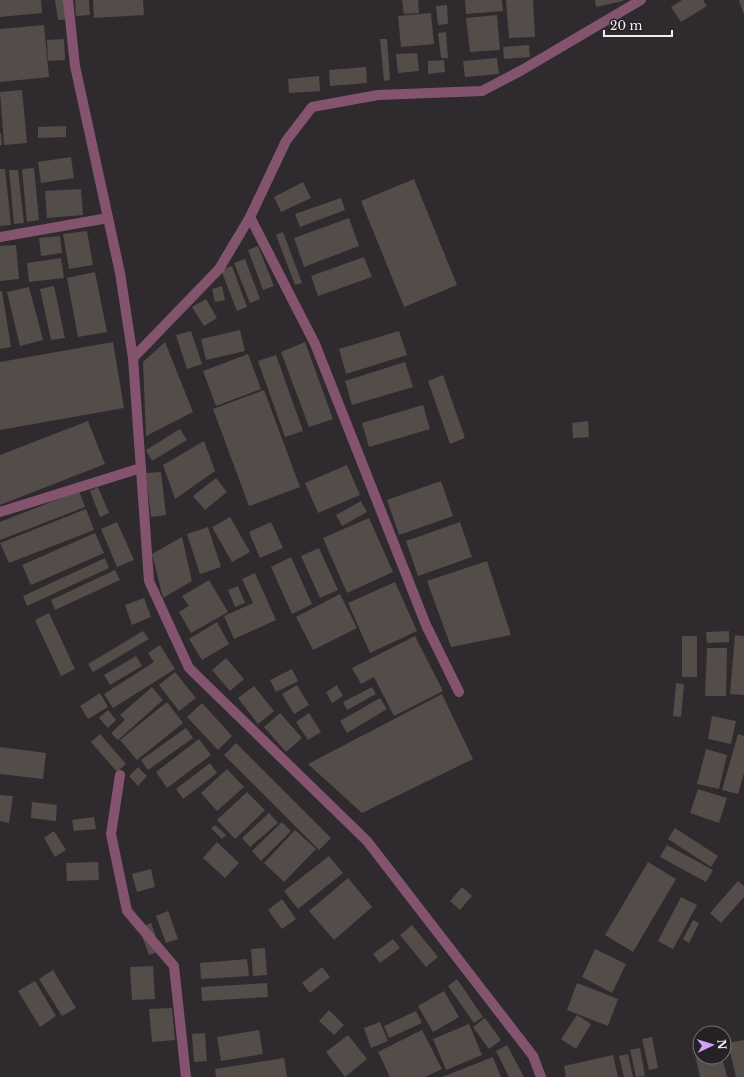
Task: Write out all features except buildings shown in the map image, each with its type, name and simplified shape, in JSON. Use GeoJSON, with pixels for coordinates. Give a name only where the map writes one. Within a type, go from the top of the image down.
{"type":"FeatureCollection","features":[{"type":"Feature","properties":{"kind":"street"},"geometry":{"type":"LineString","coordinates":[[68,0],[75,66],[120,273],[133,358],[149,580],[189,668],[367,841],[533,1056],[541,1077]]}},
{"type":"Feature","properties":{"kind":"street"},"geometry":{"type":"LineString","coordinates":[[133,358],[219,270],[250,216],[286,141],[312,107],[378,95],[482,92],[641,0]]}},
{"type":"Feature","properties":{"kind":"street"},"geometry":{"type":"LineString","coordinates":[[250,216],[315,344],[426,625],[459,692]]}},
{"type":"Feature","properties":{"kind":"street"},"geometry":{"type":"LineString","coordinates":[[0,237],[108,218]]}},
{"type":"Feature","properties":{"kind":"street"},"geometry":{"type":"LineString","coordinates":[[0,512],[141,468]]}},
{"type":"Feature","properties":{"kind":"street"},"geometry":{"type":"LineString","coordinates":[[120,775],[111,834],[127,911],[174,966],[186,1077]]}}]}
